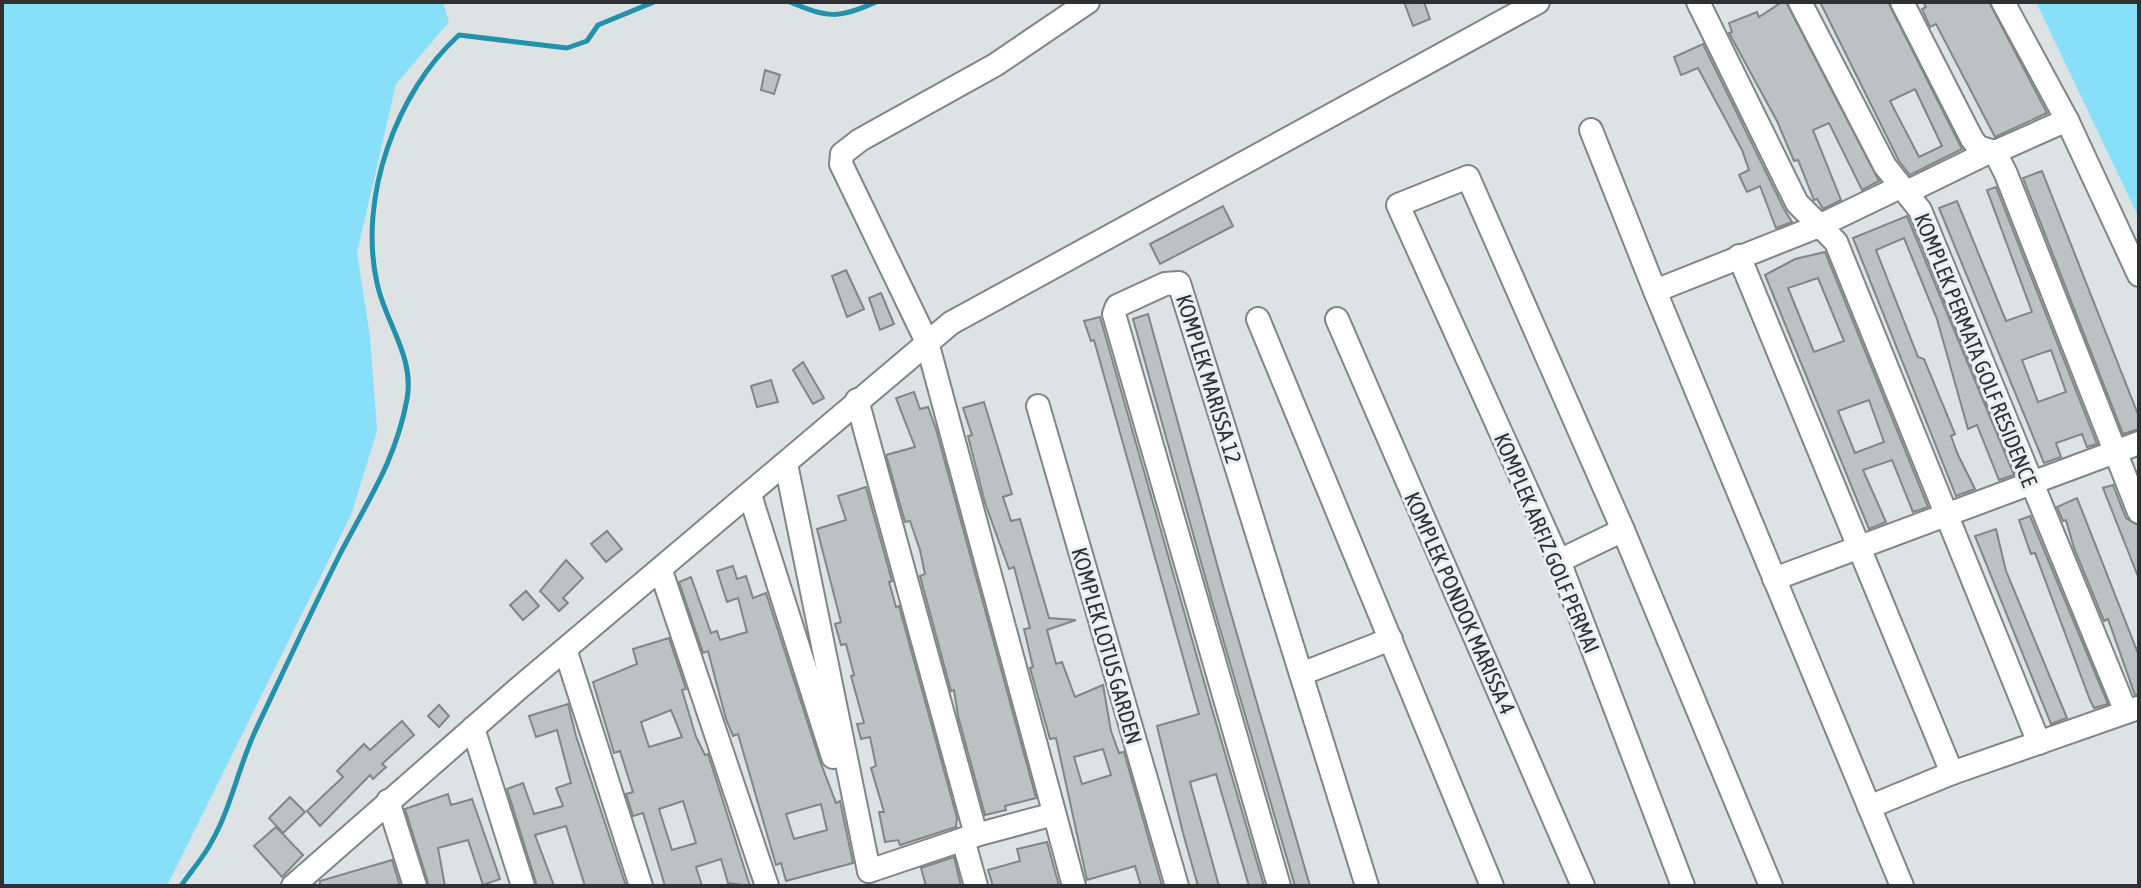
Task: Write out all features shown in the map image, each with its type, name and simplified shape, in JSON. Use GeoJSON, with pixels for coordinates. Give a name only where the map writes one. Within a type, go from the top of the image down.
{"type":"FeatureCollection","features":[{"type":"Feature","properties":{"kind":"street"},"geometry":{"type":"LineString","coordinates":[[1074,886],[927,342],[865,220],[841,164],[842,154],[860,140],[995,65],[1088,2]]}},
{"type":"Feature","properties":{"kind":"street"},"geometry":{"type":"LineString","coordinates":[[293,886],[321,875],[388,801],[750,495],[857,400],[975,307],[1538,2]]}},
{"type":"Feature","properties":{"kind":"street"},"geometry":{"type":"LineString","coordinates":[[1698,2],[1797,203],[1836,242],[1944,515],[2039,743]]}},
{"type":"Feature","properties":{"kind":"street","name":"KOMPLEK PERMATA GOLF RESIDENCE"},"geometry":{"type":"LineString","coordinates":[[1800,2],[1885,166],[1920,210],[2031,482],[2132,710]]}},
{"type":"Feature","properties":{"kind":"street"},"geometry":{"type":"LineString","coordinates":[[1902,2],[1972,139],[1978,147],[1993,151]]}},
{"type":"Feature","properties":{"kind":"street"},"geometry":{"type":"LineString","coordinates":[[2003,2],[2067,120],[2139,275]]}},
{"type":"Feature","properties":{"kind":"street"},"geometry":{"type":"LineString","coordinates":[[1655,291],[1819,226],[2067,120]]}},
{"type":"Feature","properties":{"kind":"street"},"geometry":{"type":"LineString","coordinates":[[1591,130],[1902,886]]}},
{"type":"Feature","properties":{"kind":"street"},"geometry":{"type":"LineString","coordinates":[[1993,151],[2139,512]]}},
{"type":"Feature","properties":{"kind":"street","name":"KOMPLEK ARFIZ GOLF PERMAI"},"geometry":{"type":"LineString","coordinates":[[1623,530],[1468,177],[1398,205],[1559,561],[1683,886]]}},
{"type":"Feature","properties":{"kind":"street"},"geometry":{"type":"LineString","coordinates":[[1739,256],[1952,773]]}},
{"type":"Feature","properties":{"kind":"street","name":"KOMPLEK MARISSA 12"},"geometry":{"type":"LineString","coordinates":[[1279,886],[1114,314],[1117,306],[1165,284],[1179,283],[1367,886]]}},
{"type":"Feature","properties":{"kind":"street"},"geometry":{"type":"LineString","coordinates":[[1258,319],[1492,886]]}},
{"type":"Feature","properties":{"kind":"street","name":"KOMPLEK PONDOK MARISSA 4"},"geometry":{"type":"LineString","coordinates":[[1337,319],[1583,886]]}},
{"type":"Feature","properties":{"kind":"street"},"geometry":{"type":"LineString","coordinates":[[857,400],[969,837],[976,886]]}},
{"type":"Feature","properties":{"kind":"street","name":"KOMPLEK LOTUS GARDEN"},"geometry":{"type":"LineString","coordinates":[[1038,406],[1177,886]]}},
{"type":"Feature","properties":{"kind":"street"},"geometry":{"type":"LineString","coordinates":[[1774,579],[2139,443]]}},
{"type":"Feature","properties":{"kind":"street"},"geometry":{"type":"LineString","coordinates":[[786,464],[871,879]]}},
{"type":"Feature","properties":{"kind":"street"},"geometry":{"type":"LineString","coordinates":[[750,495],[871,879]]}},
{"type":"Feature","properties":{"kind":"street"},"geometry":{"type":"LineString","coordinates":[[1559,561],[1623,530],[1771,886]]}},
{"type":"Feature","properties":{"kind":"street"},"geometry":{"type":"LineString","coordinates":[[661,571],[767,886]]}},
{"type":"Feature","properties":{"kind":"street"},"geometry":{"type":"LineString","coordinates":[[1301,674],[1391,639]]}},
{"type":"Feature","properties":{"kind":"street"},"geometry":{"type":"LineString","coordinates":[[566,652],[641,886]]}},
{"type":"Feature","properties":{"kind":"street"},"geometry":{"type":"LineString","coordinates":[[1869,807],[1952,773],[2132,710]]}},
{"type":"Feature","properties":{"kind":"street"},"geometry":{"type":"LineString","coordinates":[[473,728],[523,886]]}},
{"type":"Feature","properties":{"kind":"street"},"geometry":{"type":"LineString","coordinates":[[388,801],[415,886]]}},
{"type":"Feature","properties":{"kind":"street"},"geometry":{"type":"LineString","coordinates":[[871,879],[969,837],[1054,814]]}},
{"type":"Feature","properties":{"kind":"shaded area"},"geometry":{"type":"Polygon","coordinates":[[[2,2],[443,2],[449,22],[396,84],[357,253],[370,336],[377,431],[351,515],[167,886],[2,886],[2,2]]]}},
{"type":"Feature","properties":{"kind":"shaded area"},"geometry":{"type":"Polygon","coordinates":[[[2036,2],[2139,2],[2139,218],[2036,2]]]}},
{"type":"Feature","properties":{"kind":"building"},"geometry":{"type":"Polygon","coordinates":[[[1404,2],[1424,2],[1430,19],[1413,26],[1404,2]]]}},
{"type":"Feature","properties":{"kind":"building"},"geometry":{"type":"Polygon","coordinates":[[[1786,2],[1879,181],[1862,190],[1829,123],[1813,130],[1841,200],[1823,209],[1817,199],[1814,200],[1798,160],[1794,161],[1777,121],[1729,33],[1732,32],[1729,23],[1757,12],[1759,17],[1786,2]]]}},
{"type":"Feature","properties":{"kind":"building"},"geometry":{"type":"Polygon","coordinates":[[[1820,2],[1888,2],[1962,149],[1910,175],[1899,161],[1820,2]],[[1915,89],[1890,101],[1919,157],[1942,146],[1915,89]]]}},
{"type":"Feature","properties":{"kind":"building"},"geometry":{"type":"Polygon","coordinates":[[[1923,2],[1989,2],[2047,113],[1995,137],[1936,24],[1930,27],[1922,9],[1926,7],[1923,2]]]}},
{"type":"Feature","properties":{"kind":"building"},"geometry":{"type":"Polygon","coordinates":[[[1703,44],[1792,222],[1776,228],[1760,186],[1747,192],[1739,175],[1749,170],[1742,150],[1698,68],[1681,75],[1674,57],[1703,44]]]}},
{"type":"Feature","properties":{"kind":"building"},"geometry":{"type":"Polygon","coordinates":[[[765,70],[780,75],[774,94],[761,90],[765,70]]]}},
{"type":"Feature","properties":{"kind":"building"},"geometry":{"type":"Polygon","coordinates":[[[2042,171],[2139,417],[2139,429],[2123,434],[2023,178],[2042,171]]]}},
{"type":"Feature","properties":{"kind":"building"},"geometry":{"type":"Polygon","coordinates":[[[1996,187],[2097,444],[2087,447],[2082,434],[2056,443],[2061,457],[2044,463],[1939,208],[1957,201],[2006,321],[2032,312],[1987,190],[1996,187]],[[2051,350],[2022,360],[2038,402],[2066,392],[2051,350]]]}},
{"type":"Feature","properties":{"kind":"building"},"geometry":{"type":"Polygon","coordinates":[[[1223,206],[1233,226],[1160,264],[1150,244],[1223,206]]]}},
{"type":"Feature","properties":{"kind":"building"},"geometry":{"type":"Polygon","coordinates":[[[1907,216],[2014,475],[1999,480],[1977,425],[1968,429],[1937,319],[1904,238],[1876,250],[1918,357],[1924,359],[1955,434],[1951,436],[1958,455],[1975,489],[1956,496],[1853,238],[1907,216]]]}},
{"type":"Feature","properties":{"kind":"building"},"geometry":{"type":"Polygon","coordinates":[[[1825,252],[1928,507],[1913,512],[1892,460],[1863,470],[1886,522],[1869,529],[1765,275],[1795,259],[1825,252]],[[1818,278],[1788,288],[1814,352],[1844,341],[1818,278]],[[1869,400],[1838,411],[1855,453],[1884,442],[1869,400]]]}},
{"type":"Feature","properties":{"kind":"building"},"geometry":{"type":"Polygon","coordinates":[[[846,270],[864,309],[847,317],[832,276],[846,270]]]}},
{"type":"Feature","properties":{"kind":"building"},"geometry":{"type":"Polygon","coordinates":[[[881,293],[894,324],[880,330],[869,298],[881,293]]]}},
{"type":"Feature","properties":{"kind":"building"},"geometry":{"type":"Polygon","coordinates":[[[1148,314],[1310,886],[1295,886],[1213,605],[1133,319],[1148,314]]]}},
{"type":"Feature","properties":{"kind":"building"},"geometry":{"type":"Polygon","coordinates":[[[1100,317],[1264,886],[1249,886],[1216,774],[1190,782],[1219,886],[1198,886],[1157,726],[1199,714],[1094,340],[1091,341],[1084,321],[1100,317]]]}},
{"type":"Feature","properties":{"kind":"building"},"geometry":{"type":"Polygon","coordinates":[[[803,362],[824,398],[813,404],[793,370],[803,362]]]}},
{"type":"Feature","properties":{"kind":"building"},"geometry":{"type":"Polygon","coordinates":[[[771,380],[778,402],[757,407],[751,386],[771,380]]]}},
{"type":"Feature","properties":{"kind":"building"},"geometry":{"type":"Polygon","coordinates":[[[914,392],[920,409],[928,407],[936,429],[1036,798],[985,815],[954,690],[951,691],[920,576],[925,574],[920,550],[910,521],[905,522],[886,455],[915,447],[896,398],[914,392]]]}},
{"type":"Feature","properties":{"kind":"building"},"geometry":{"type":"Polygon","coordinates":[[[984,402],[1012,494],[1003,497],[1011,521],[1020,519],[1049,618],[1076,620],[1047,630],[1056,664],[1062,662],[1075,697],[1103,685],[1111,731],[1119,753],[1124,752],[1162,886],[1141,886],[1135,866],[1087,880],[1056,738],[1050,739],[1030,668],[1033,667],[1024,629],[1030,628],[1014,567],[1009,569],[985,503],[968,436],[972,435],[963,408],[984,402]],[[1103,749],[1074,757],[1082,784],[1111,775],[1103,749]]]}},
{"type":"Feature","properties":{"kind":"building"},"geometry":{"type":"Polygon","coordinates":[[[2113,485],[2126,518],[2139,526],[2139,579],[2103,488],[2113,485]]]}},
{"type":"Feature","properties":{"kind":"building"},"geometry":{"type":"Polygon","coordinates":[[[866,487],[892,581],[889,582],[896,607],[899,606],[957,818],[956,827],[900,845],[898,840],[885,842],[879,812],[884,812],[871,768],[876,766],[870,737],[861,739],[857,724],[864,723],[846,644],[841,645],[835,624],[841,622],[817,529],[846,520],[838,496],[866,487]]]}},
{"type":"Feature","properties":{"kind":"building"},"geometry":{"type":"Polygon","coordinates":[[[2077,498],[2139,656],[2139,694],[2135,695],[2108,619],[2104,621],[2066,520],[2063,521],[2057,507],[2077,498]]]}},
{"type":"Feature","properties":{"kind":"building"},"geometry":{"type":"Polygon","coordinates":[[[2030,516],[2108,704],[2094,708],[2090,700],[2035,553],[2031,554],[2019,520],[2030,516]]]}},
{"type":"Feature","properties":{"kind":"building"},"geometry":{"type":"Polygon","coordinates":[[[1996,529],[2006,571],[2067,718],[2051,724],[1975,536],[1996,529]]]}},
{"type":"Feature","properties":{"kind":"building"},"geometry":{"type":"Polygon","coordinates":[[[607,531],[622,549],[606,562],[591,544],[607,531]]]}},
{"type":"Feature","properties":{"kind":"building"},"geometry":{"type":"Polygon","coordinates":[[[566,560],[583,578],[563,598],[568,603],[559,611],[540,591],[566,560]]]}},
{"type":"Feature","properties":{"kind":"building"},"geometry":{"type":"Polygon","coordinates":[[[733,566],[737,579],[746,576],[753,598],[766,593],[820,761],[836,803],[840,801],[853,863],[786,881],[781,863],[776,865],[738,734],[733,736],[726,719],[708,651],[703,653],[679,582],[691,577],[711,633],[717,631],[720,640],[747,632],[738,598],[727,602],[717,571],[733,566]],[[821,804],[786,814],[794,839],[827,830],[821,804]]]}},
{"type":"Feature","properties":{"kind":"building"},"geometry":{"type":"Polygon","coordinates":[[[526,591],[539,606],[523,620],[510,605],[526,591]]]}},
{"type":"Feature","properties":{"kind":"building"},"geometry":{"type":"Polygon","coordinates":[[[669,638],[686,689],[682,690],[696,737],[705,755],[708,754],[750,886],[728,883],[721,859],[696,867],[702,886],[665,886],[643,813],[633,816],[626,794],[633,792],[620,751],[614,753],[593,682],[637,664],[633,649],[669,638]],[[671,710],[641,722],[649,747],[682,737],[671,710]],[[683,801],[659,809],[672,850],[696,843],[683,801]]]}},
{"type":"Feature","properties":{"kind":"building"},"geometry":{"type":"Polygon","coordinates":[[[568,704],[626,886],[585,886],[566,826],[535,835],[554,886],[537,886],[507,789],[523,783],[534,814],[563,806],[556,788],[571,783],[557,730],[536,737],[529,716],[568,704]]]}},
{"type":"Feature","properties":{"kind":"building"},"geometry":{"type":"Polygon","coordinates":[[[439,705],[449,716],[439,727],[428,716],[439,705]]]}},
{"type":"Feature","properties":{"kind":"building"},"geometry":{"type":"Polygon","coordinates":[[[402,721],[414,735],[382,764],[386,767],[373,779],[370,775],[320,826],[307,811],[343,777],[337,771],[364,744],[370,750],[402,721]]]}},
{"type":"Feature","properties":{"kind":"building"},"geometry":{"type":"Polygon","coordinates":[[[448,794],[451,805],[472,799],[500,879],[483,885],[468,840],[438,848],[445,886],[429,886],[405,809],[448,794]]]}},
{"type":"Feature","properties":{"kind":"building"},"geometry":{"type":"Polygon","coordinates":[[[290,797],[305,812],[283,833],[269,818],[290,797]]]}},
{"type":"Feature","properties":{"kind":"building"},"geometry":{"type":"Polygon","coordinates":[[[276,827],[303,855],[282,877],[254,846],[276,827]]]}},
{"type":"Feature","properties":{"kind":"building"},"geometry":{"type":"Polygon","coordinates":[[[1047,842],[1059,886],[993,886],[988,870],[1020,861],[1017,849],[1047,842]]]}},
{"type":"Feature","properties":{"kind":"building"},"geometry":{"type":"Polygon","coordinates":[[[954,857],[961,886],[926,886],[921,868],[954,857]]]}},
{"type":"Feature","properties":{"kind":"building"},"geometry":{"type":"Polygon","coordinates":[[[392,860],[400,886],[320,886],[320,881],[392,860]]]}},
{"type":"Feature","properties":{"kind":"waterway"},"geometry":{"type":"LineString","coordinates":[[181,886],[219,827],[252,737],[380,479],[402,421],[407,399],[407,369],[381,297],[372,250],[378,182],[400,116],[417,86],[459,35],[567,48],[587,41],[598,25],[654,2]]}},
{"type":"Feature","properties":{"kind":"waterway"},"geometry":{"type":"LineString","coordinates":[[790,2],[824,14],[842,14],[876,2]]}}]}
